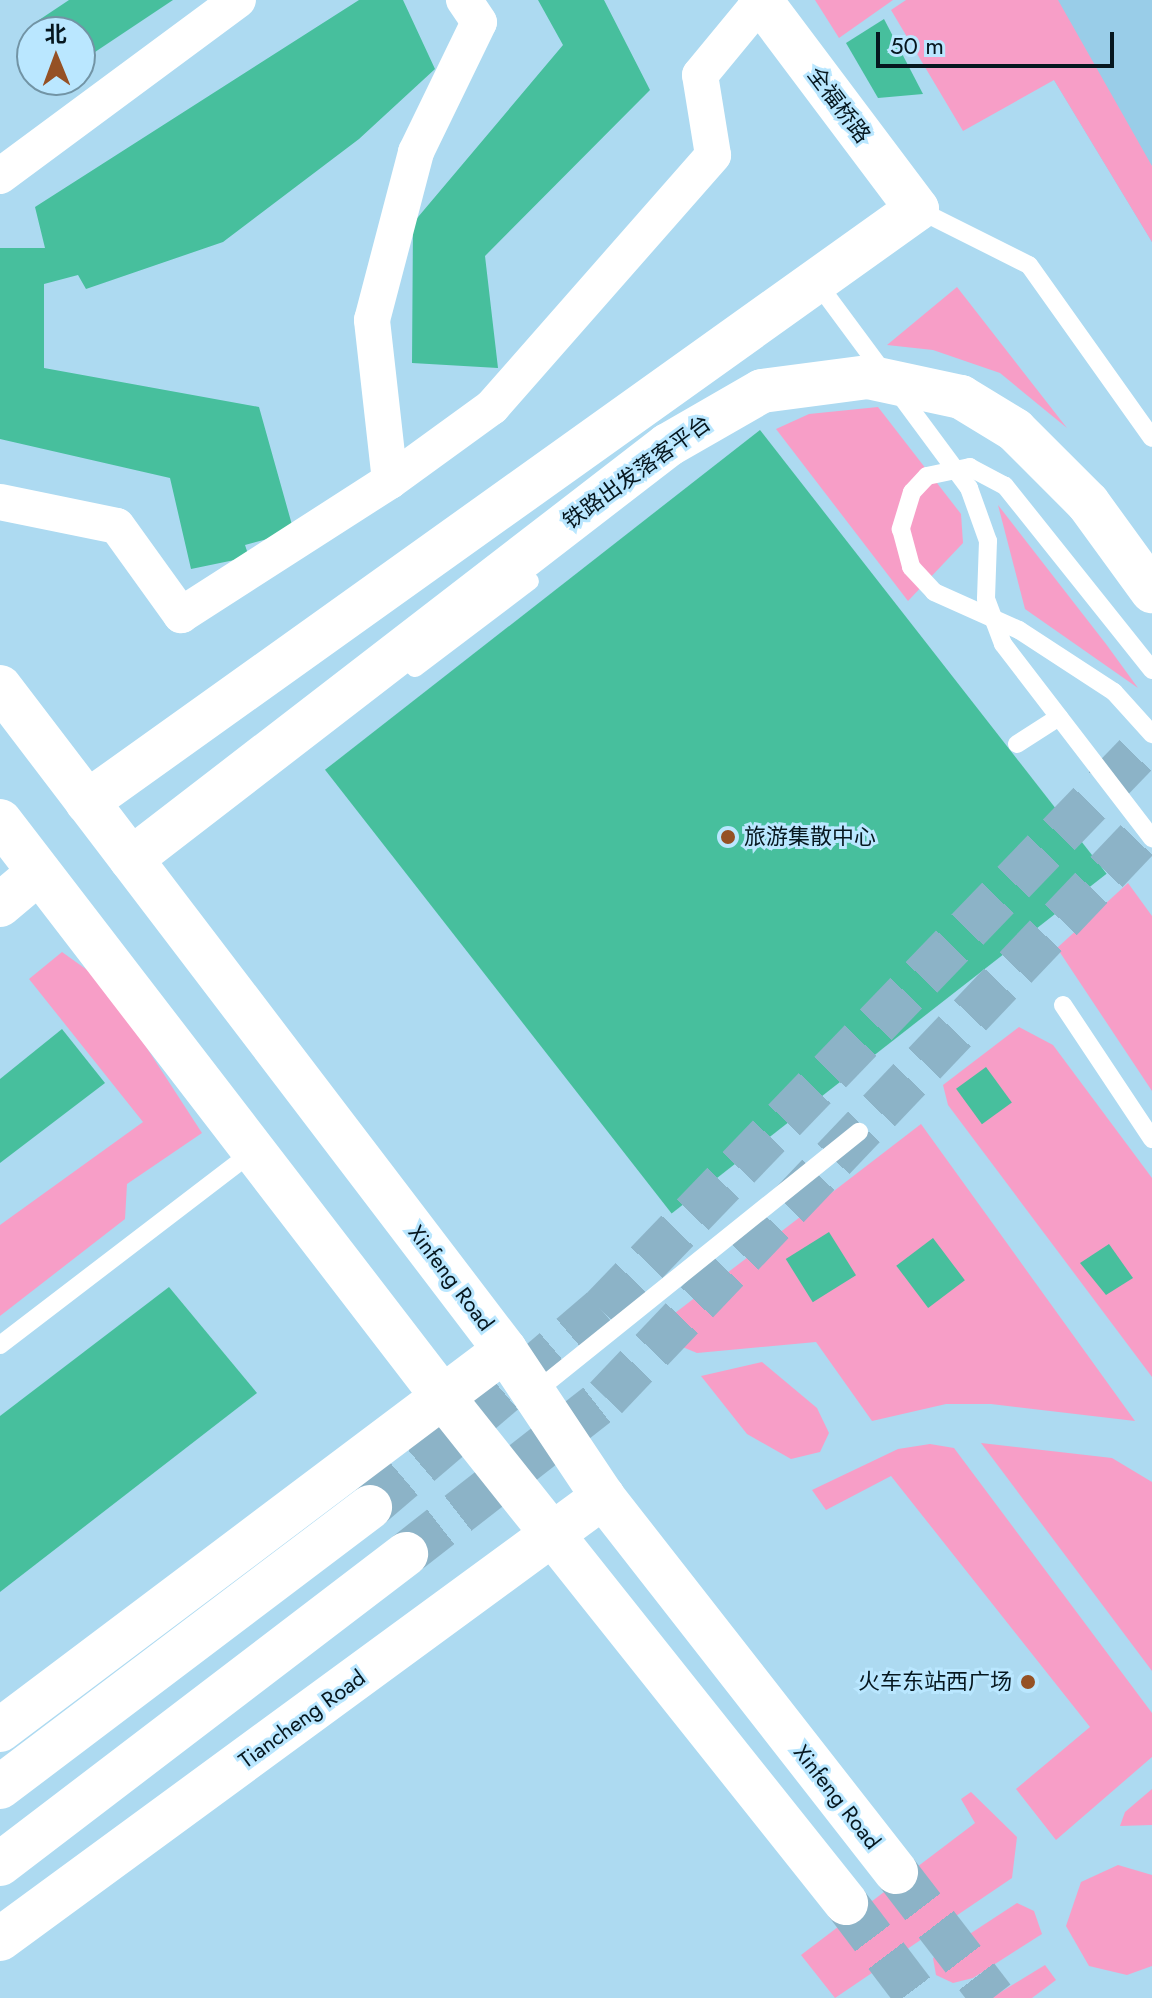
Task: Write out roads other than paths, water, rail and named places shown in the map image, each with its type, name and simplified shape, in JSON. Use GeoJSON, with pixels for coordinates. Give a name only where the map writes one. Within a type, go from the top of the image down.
{"type":"FeatureCollection","features":[{"type":"Feature","properties":{"kind":"main road","name":"全福桥路"},"geometry":{"type":"LineString","coordinates":[[760,0],[917,209]]}},
{"type":"Feature","properties":{"kind":"main road"},"geometry":{"type":"LineString","coordinates":[[87,802],[818,284],[917,209]]}},
{"type":"Feature","properties":{"kind":"main road","name":"铁路出发落客平台"},"geometry":{"type":"LineString","coordinates":[[131,859],[668,445],[762,391],[814,379],[918,383],[961,397],[1015,430],[1088,503],[1152,591]]}},
{"type":"Feature","properties":{"kind":"main road","name":"Xinfeng Road"},"geometry":{"type":"LineString","coordinates":[[0,687],[505,1350],[603,1497],[896,1872]]}},
{"type":"Feature","properties":{"kind":"main road"},"geometry":{"type":"LineString","coordinates":[[0,821],[443,1397],[846,1903]]}},
{"type":"Feature","properties":{"kind":"main road"},"geometry":{"type":"LineString","coordinates":[[0,905],[38,873]]}},
{"type":"Feature","properties":{"kind":"main road"},"geometry":{"type":"LineString","coordinates":[[0,1730],[505,1350]]}},
{"type":"Feature","properties":{"kind":"main road","name":"Tiancheng Road"},"geometry":{"type":"LineString","coordinates":[[0,1939],[603,1497]]}},
{"type":"Feature","properties":{"kind":"main road"},"geometry":{"type":"LineString","coordinates":[[0,1787],[370,1507]]}},
{"type":"Feature","properties":{"kind":"main road"},"geometry":{"type":"LineString","coordinates":[[0,1864],[406,1554]]}},
{"type":"Feature","properties":{"kind":"street"},"geometry":{"type":"LineString","coordinates":[[0,176],[238,0]]}},
{"type":"Feature","properties":{"kind":"street"},"geometry":{"type":"LineString","coordinates":[[390,481],[372,320],[416,152],[479,22],[464,0]]}},
{"type":"Feature","properties":{"kind":"street"},"geometry":{"type":"LineString","coordinates":[[0,502],[117,526],[181,615],[390,481],[492,407],[713,155],[700,75],[760,0]]}},
{"type":"Feature","properties":{"kind":"lane"},"geometry":{"type":"LineString","coordinates":[[917,209],[1029,265],[1152,438]]}},
{"type":"Feature","properties":{"kind":"lane"},"geometry":{"type":"LineString","coordinates":[[818,284],[969,488],[988,541],[986,599],[1003,644],[1152,838]]}},
{"type":"Feature","properties":{"kind":"lane"},"geometry":{"type":"LineString","coordinates":[[1152,670],[1005,486],[970,467],[927,476],[912,492],[901,529],[911,567],[934,592],[1019,630],[1114,692],[1152,734]]}},
{"type":"Feature","properties":{"kind":"lane"},"geometry":{"type":"LineString","coordinates":[[131,859],[283,767],[530,581]]}},
{"type":"Feature","properties":{"kind":"lane"},"geometry":{"type":"LineString","coordinates":[[1017,744],[1059,717]]}},
{"type":"Feature","properties":{"kind":"lane"},"geometry":{"type":"LineString","coordinates":[[1063,1005],[1152,1139]]}},
{"type":"Feature","properties":{"kind":"lane"},"geometry":{"type":"LineString","coordinates":[[532,1394],[859,1132]]}},
{"type":"Feature","properties":{"kind":"lane"},"geometry":{"type":"LineString","coordinates":[[0,1345],[254,1151]]}},
{"type":"Feature","properties":{"kind":"tunnel"},"geometry":{"type":"LineString","coordinates":[[370,1507],[601,1310],[1152,738]]}},
{"type":"Feature","properties":{"kind":"tunnel"},"geometry":{"type":"LineString","coordinates":[[406,1554],[606,1398],[1152,824]]}},
{"type":"Feature","properties":{"kind":"tunnel"},"geometry":{"type":"LineString","coordinates":[[896,1872],[993,1998]]}},
{"type":"Feature","properties":{"kind":"tunnel"},"geometry":{"type":"LineString","coordinates":[[846,1903],[918,1998]]}},
{"type":"Feature","properties":{"kind":"place","name":"旅游集散中心"},"geometry":{"type":"Point","coordinates":[728,837]}},
{"type":"Feature","properties":{"kind":"place","name":"火车东站西广场"},"geometry":{"type":"Point","coordinates":[1028,1682]}}]}
